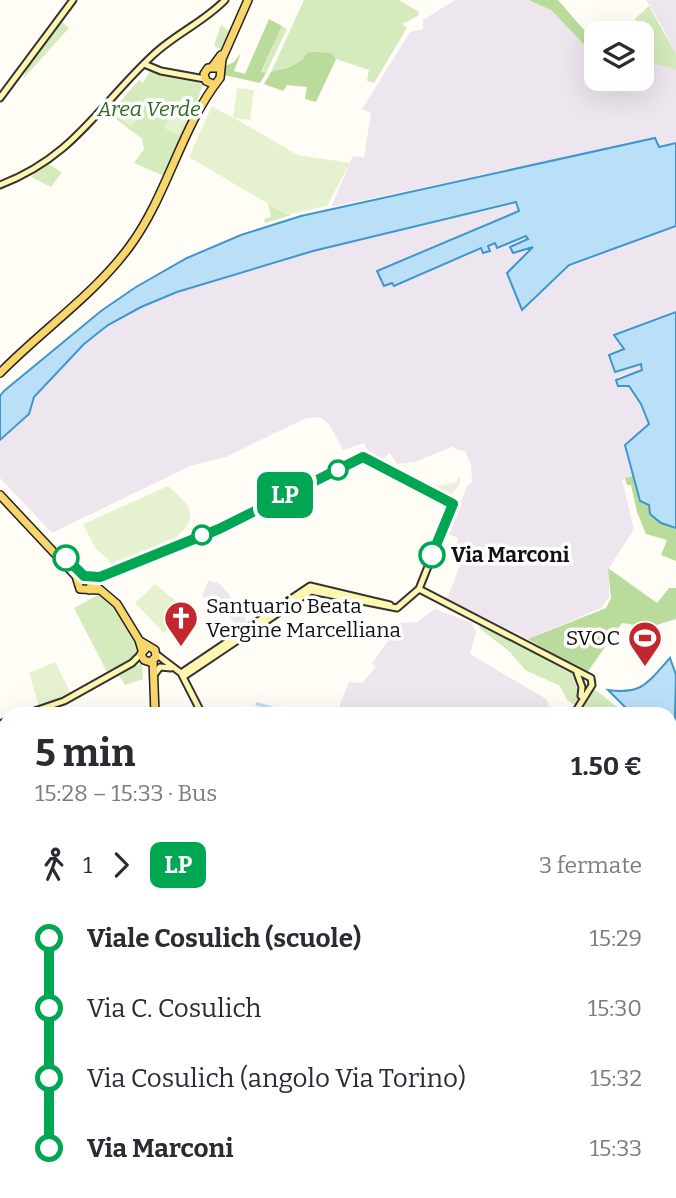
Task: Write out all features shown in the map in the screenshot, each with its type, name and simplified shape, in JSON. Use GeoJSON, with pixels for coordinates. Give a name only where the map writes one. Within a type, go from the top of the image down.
{"type":"FeatureCollection","features":[{"type":"Feature","properties":{"kind":"main road"},"geometry":{"type":"LineString","coordinates":[[208,81],[219,80],[215,69],[247,0]]}},
{"type":"Feature","properties":{"kind":"main road"},"geometry":{"type":"LineString","coordinates":[[0,373],[118,260],[139,233],[174,169],[208,81],[205,71],[215,69]]}},
{"type":"Feature","properties":{"kind":"main road"},"geometry":{"type":"LineString","coordinates":[[0,488],[91,582]]}},
{"type":"Feature","properties":{"kind":"main road"},"geometry":{"type":"LineString","coordinates":[[0,495],[91,582],[113,599],[148,656],[153,707]]}},
{"type":"Feature","properties":{"kind":"main road"},"geometry":{"type":"LineString","coordinates":[[148,656],[152,707]]}},
{"type":"Feature","properties":{"kind":"street"},"geometry":{"type":"LineString","coordinates":[[0,98],[73,0]]}},
{"type":"Feature","properties":{"kind":"street"},"geometry":{"type":"LineString","coordinates":[[0,185],[32,172],[75,139],[144,64],[225,0]]}},
{"type":"Feature","properties":{"kind":"street"},"geometry":{"type":"LineString","coordinates":[[144,64],[161,71],[208,81]]}},
{"type":"Feature","properties":{"kind":"street"},"geometry":{"type":"LineString","coordinates":[[91,582],[219,529],[363,457],[453,504],[419,589],[400,606],[311,589],[180,673],[160,667],[152,683]]}},
{"type":"Feature","properties":{"kind":"street"},"geometry":{"type":"LineString","coordinates":[[419,589],[575,670],[584,684],[577,707]]}},
{"type":"Feature","properties":{"kind":"street"},"geometry":{"type":"LineString","coordinates":[[46,707],[64,701],[148,656],[166,662],[180,673],[198,707]]}},
{"type":"Feature","properties":{"kind":"shaded area"},"geometry":{"type":"Polygon","coordinates":[[[455,0],[528,0],[551,10],[584,44],[584,91],[654,91],[654,64],[676,70],[676,143],[658,147],[655,138],[331,207],[353,156],[364,157],[371,113],[362,109],[410,32],[423,29],[423,20],[455,0]]]}},
{"type":"Feature","properties":{"kind":"shaded area"},"geometry":{"type":"Polygon","coordinates":[[[646,0],[676,0],[676,54],[662,26],[646,0]]]}},
{"type":"Feature","properties":{"kind":"shaded area"},"geometry":{"type":"Polygon","coordinates":[[[516,202],[528,239],[511,247],[513,253],[533,247],[507,273],[522,309],[569,265],[676,226],[676,312],[615,335],[624,349],[640,363],[642,370],[617,377],[624,387],[629,386],[641,404],[649,427],[625,445],[633,476],[622,480],[634,529],[609,568],[609,597],[601,608],[528,639],[447,599],[465,552],[455,548],[458,538],[448,534],[467,486],[472,482],[471,465],[465,451],[455,449],[454,446],[415,462],[397,464],[390,453],[380,462],[371,457],[364,443],[343,450],[329,424],[319,417],[306,418],[226,457],[190,466],[52,533],[0,478],[0,440],[29,414],[34,397],[84,344],[108,325],[141,307],[177,292],[313,251],[516,202]]]}},
{"type":"Feature","properties":{"kind":"shaded area"},"geometry":{"type":"Polygon","coordinates":[[[457,477],[461,478],[459,485],[450,497],[428,488],[457,482],[457,477]]]}},
{"type":"Feature","properties":{"kind":"shaded area"},"geometry":{"type":"Polygon","coordinates":[[[209,580],[216,583],[217,581],[228,593],[249,624],[239,630],[229,615],[202,596],[209,580]]]}},
{"type":"Feature","properties":{"kind":"shaded area"},"geometry":{"type":"Polygon","coordinates":[[[435,609],[472,623],[476,632],[470,654],[546,699],[549,707],[340,707],[349,682],[362,683],[376,667],[372,663],[401,623],[417,622],[435,609]]]}},
{"type":"Feature","properties":{"kind":"green space"},"geometry":{"type":"Polygon","coordinates":[[[304,0],[399,0],[419,12],[418,16],[402,24],[407,28],[374,83],[367,81],[369,70],[336,59],[331,53],[271,72],[304,0]]]}},
{"type":"Feature","properties":{"kind":"green space"},"geometry":{"type":"Polygon","coordinates":[[[528,0],[558,0],[584,30],[584,44],[551,10],[528,0]]]}},
{"type":"Feature","properties":{"kind":"green space"},"geometry":{"type":"Polygon","coordinates":[[[649,6],[676,54],[676,70],[654,64],[654,21],[635,19],[649,6]]]}},
{"type":"Feature","properties":{"kind":"green space"},"geometry":{"type":"Polygon","coordinates":[[[269,19],[282,26],[261,72],[266,73],[260,83],[224,75],[223,67],[234,62],[241,53],[234,71],[245,74],[269,19]]]}},
{"type":"Feature","properties":{"kind":"green space"},"geometry":{"type":"Polygon","coordinates":[[[62,22],[69,28],[23,79],[27,68],[62,22]]]}},
{"type":"Feature","properties":{"kind":"green space"},"geometry":{"type":"Polygon","coordinates":[[[221,25],[229,31],[220,50],[214,45],[221,25]]]}},
{"type":"Feature","properties":{"kind":"green space"},"geometry":{"type":"Polygon","coordinates":[[[282,26],[287,29],[266,73],[261,73],[282,26]]]}},
{"type":"Feature","properties":{"kind":"green space"},"geometry":{"type":"Polygon","coordinates":[[[307,53],[331,53],[336,59],[316,102],[305,99],[307,87],[287,85],[283,91],[264,84],[271,72],[296,64],[307,53]]]}},
{"type":"Feature","properties":{"kind":"green space","name":"Area Verde"},"geometry":{"type":"Polygon","coordinates":[[[150,71],[203,84],[196,105],[182,98],[176,109],[190,120],[164,176],[134,163],[144,149],[142,139],[110,114],[139,80],[143,83],[150,71]]]}},
{"type":"Feature","properties":{"kind":"green space"},"geometry":{"type":"Polygon","coordinates":[[[237,88],[254,90],[250,120],[234,118],[298,155],[350,163],[327,206],[287,215],[189,157],[212,106],[233,118],[237,88]]]}},
{"type":"Feature","properties":{"kind":"green space"},"geometry":{"type":"Polygon","coordinates":[[[120,105],[137,119],[131,127],[113,113],[120,105]]]}},
{"type":"Feature","properties":{"kind":"green space"},"geometry":{"type":"Polygon","coordinates":[[[171,112],[186,119],[183,126],[178,125],[183,127],[179,135],[164,128],[171,112]]]}},
{"type":"Feature","properties":{"kind":"green space"},"geometry":{"type":"Polygon","coordinates":[[[48,164],[62,172],[51,187],[31,177],[48,164]]]}},
{"type":"Feature","properties":{"kind":"green space"},"geometry":{"type":"Polygon","coordinates":[[[268,203],[291,215],[265,223],[264,219],[271,217],[268,203]]]}},
{"type":"Feature","properties":{"kind":"green space"},"geometry":{"type":"Polygon","coordinates":[[[633,476],[639,501],[649,505],[650,514],[661,523],[676,528],[676,561],[661,555],[667,540],[646,534],[637,512],[631,485],[627,485],[625,478],[633,476]]]}},
{"type":"Feature","properties":{"kind":"green space"},"geometry":{"type":"Polygon","coordinates":[[[168,486],[184,501],[190,511],[184,530],[161,547],[112,569],[108,559],[96,549],[83,524],[168,486]]]}},
{"type":"Feature","properties":{"kind":"green space"},"geometry":{"type":"Polygon","coordinates":[[[608,568],[657,603],[669,588],[676,588],[676,619],[650,627],[622,623],[586,674],[528,639],[606,608],[611,598],[608,568]]]}},
{"type":"Feature","properties":{"kind":"green space"},"geometry":{"type":"Polygon","coordinates":[[[155,584],[187,610],[164,633],[135,603],[155,584]]]}},
{"type":"Feature","properties":{"kind":"green space"},"geometry":{"type":"Polygon","coordinates":[[[100,594],[109,599],[139,648],[136,656],[107,672],[74,608],[100,594]]]}},
{"type":"Feature","properties":{"kind":"green space"},"geometry":{"type":"Polygon","coordinates":[[[481,624],[572,673],[577,688],[587,692],[593,688],[617,707],[577,707],[567,700],[560,686],[525,670],[510,652],[479,628],[481,624]]]}},
{"type":"Feature","properties":{"kind":"green space"},"geometry":{"type":"Polygon","coordinates":[[[55,662],[71,694],[39,707],[29,673],[55,662]]]}},
{"type":"Feature","properties":{"kind":"green space"},"geometry":{"type":"Polygon","coordinates":[[[142,663],[143,679],[125,685],[118,674],[142,663]]]}},
{"type":"Feature","properties":{"kind":"water"},"geometry":{"type":"Polygon","coordinates":[[[655,138],[659,147],[676,143],[676,226],[569,265],[522,310],[507,273],[533,247],[513,253],[510,247],[528,239],[526,236],[497,248],[495,243],[488,246],[490,251],[483,253],[481,248],[394,286],[392,283],[384,286],[377,271],[519,211],[516,202],[313,251],[177,292],[141,307],[108,325],[84,344],[34,397],[29,414],[0,440],[0,396],[4,391],[101,311],[187,258],[241,235],[301,216],[655,138]]]}},
{"type":"Feature","properties":{"kind":"water"},"geometry":{"type":"Polygon","coordinates":[[[676,312],[676,528],[661,523],[650,514],[649,505],[640,501],[625,445],[649,424],[641,404],[629,386],[618,386],[616,380],[642,370],[641,364],[615,372],[609,355],[624,349],[614,335],[676,312]]]}},
{"type":"Feature","properties":{"kind":"water"},"geometry":{"type":"Polygon","coordinates":[[[670,658],[676,675],[675,707],[625,707],[608,690],[629,690],[650,680],[670,658]]]}},
{"type":"Feature","properties":{"kind":"waterway"},"geometry":{"type":"LineString","coordinates":[[257,704],[268,707]]}},
{"type":"Feature","properties":{"kind":"railway"},"geometry":{"type":"LineString","coordinates":[[407,478],[416,483]]}},
{"type":"Feature","properties":{"kind":"bus line","name":"LP"},"geometry":{"type":"LineString","coordinates":[[66,558],[84,576],[100,577],[219,529],[363,457],[453,504],[432,555]]}},
{"type":"Feature","properties":{"kind":"place","name":"Via Marconi"},"geometry":{"type":"Point","coordinates":[432,555]}},
{"type":"Feature","properties":{"kind":"place","name":"Santuario Beata Vergine Marcelliana"},"geometry":{"type":"Point","coordinates":[181,648]}},
{"type":"Feature","properties":{"kind":"place","name":"SVOC"},"geometry":{"type":"Point","coordinates":[645,668]}}]}
